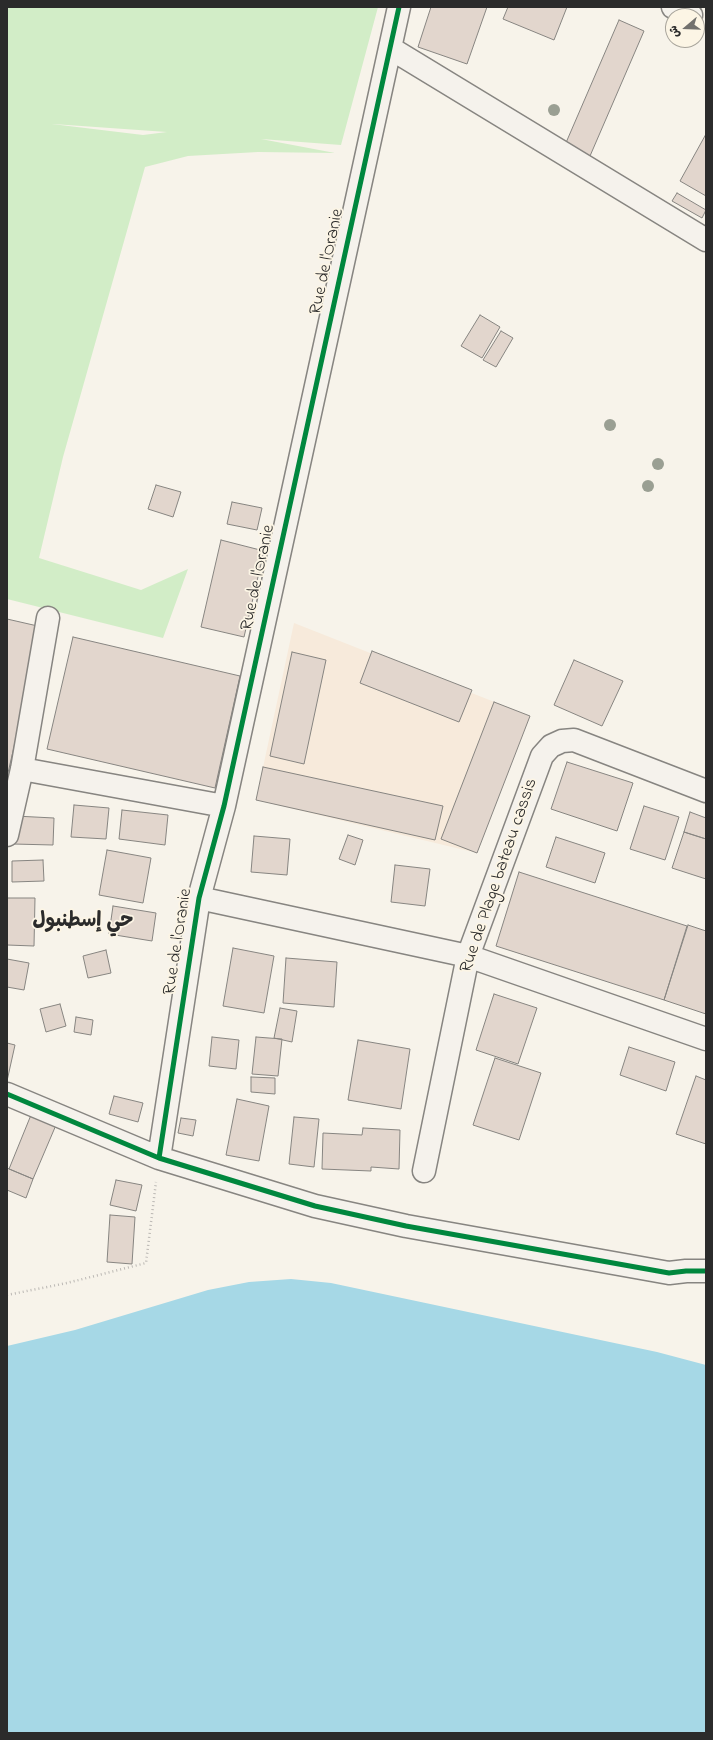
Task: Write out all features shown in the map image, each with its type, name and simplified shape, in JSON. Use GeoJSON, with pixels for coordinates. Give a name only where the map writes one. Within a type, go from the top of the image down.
{"type":"FeatureCollection","features":[{"type":"Feature","properties":{"kind":"street","name":"Rue de l'Oranie"},"geometry":{"type":"LineString","coordinates":[[159,1158],[199,898],[224,806],[399,7]]}},
{"type":"Feature","properties":{"kind":"street"},"geometry":{"type":"LineString","coordinates":[[390,48],[706,240]]}},
{"type":"Feature","properties":{"kind":"street"},"geometry":{"type":"LineString","coordinates":[[7,835],[22,769],[48,618]]}},
{"type":"Feature","properties":{"kind":"street","name":"Rue de Plage bateau cassis"},"geometry":{"type":"LineString","coordinates":[[424,1171],[468,956],[542,756],[551,746],[562,741],[574,740],[706,791]]}},
{"type":"Feature","properties":{"kind":"street"},"geometry":{"type":"LineString","coordinates":[[22,769],[224,806]]}},
{"type":"Feature","properties":{"kind":"street"},"geometry":{"type":"LineString","coordinates":[[199,898],[468,956],[706,1039]]}},
{"type":"Feature","properties":{"kind":"street"},"geometry":{"type":"LineString","coordinates":[[7,1094],[159,1158],[315,1206],[406,1226],[669,1273],[706,1271]]}},
{"type":"Feature","properties":{"kind":"path"},"geometry":{"type":"LineString","coordinates":[[7,1295],[67,1283],[146,1263],[159,1158]]}},
{"type":"Feature","properties":{"kind":"shaded area"},"geometry":{"type":"Polygon","coordinates":[[[294,623],[530,716],[477,853],[256,800],[294,623]]]}},
{"type":"Feature","properties":{"kind":"green space"},"geometry":{"type":"Polygon","coordinates":[[[7,7],[378,7],[341,145],[261,139],[335,153],[258,152],[188,156],[145,167],[63,457],[39,558],[141,590],[188,569],[163,638],[7,599],[7,7]],[[52,124],[143,135],[167,132],[52,124]]]}},
{"type":"Feature","properties":{"kind":"water"},"geometry":{"type":"Polygon","coordinates":[[[291,1279],[331,1283],[657,1352],[706,1365],[706,1733],[7,1733],[7,1346],[75,1330],[208,1290],[249,1282],[291,1279]]]}},
{"type":"Feature","properties":{"kind":"building"},"geometry":{"type":"Polygon","coordinates":[[[431,7],[487,7],[467,64],[418,47],[431,7]]]}},
{"type":"Feature","properties":{"kind":"building"},"geometry":{"type":"Polygon","coordinates":[[[508,7],[567,7],[554,40],[503,19],[508,7]]]}},
{"type":"Feature","properties":{"kind":"building"},"geometry":{"type":"Polygon","coordinates":[[[619,20],[644,31],[590,156],[565,145],[619,20]]]}},
{"type":"Feature","properties":{"kind":"building"},"geometry":{"type":"Polygon","coordinates":[[[706,134],[706,196],[680,181],[706,134]]]}},
{"type":"Feature","properties":{"kind":"building"},"geometry":{"type":"Polygon","coordinates":[[[677,193],[706,210],[702,218],[672,201],[677,193]]]}},
{"type":"Feature","properties":{"kind":"building"},"geometry":{"type":"Polygon","coordinates":[[[480,315],[500,327],[482,358],[461,346],[480,315]]]}},
{"type":"Feature","properties":{"kind":"building"},"geometry":{"type":"Polygon","coordinates":[[[501,331],[513,338],[496,367],[483,360],[501,331]]]}},
{"type":"Feature","properties":{"kind":"building"},"geometry":{"type":"Polygon","coordinates":[[[156,485],[181,492],[173,517],[148,509],[156,485]]]}},
{"type":"Feature","properties":{"kind":"building"},"geometry":{"type":"Polygon","coordinates":[[[232,502],[262,508],[257,530],[227,524],[232,502]]]}},
{"type":"Feature","properties":{"kind":"building"},"geometry":{"type":"Polygon","coordinates":[[[221,540],[264,551],[244,637],[201,627],[221,540]]]}},
{"type":"Feature","properties":{"kind":"building"},"geometry":{"type":"Polygon","coordinates":[[[7,619],[42,627],[7,777],[7,619]]]}},
{"type":"Feature","properties":{"kind":"building"},"geometry":{"type":"Polygon","coordinates":[[[73,637],[240,676],[215,788],[47,749],[73,637]]]}},
{"type":"Feature","properties":{"kind":"building"},"geometry":{"type":"Polygon","coordinates":[[[372,651],[472,690],[459,722],[360,683],[372,651]]]}},
{"type":"Feature","properties":{"kind":"building"},"geometry":{"type":"Polygon","coordinates":[[[292,652],[326,660],[304,764],[270,756],[292,652]]]}},
{"type":"Feature","properties":{"kind":"building"},"geometry":{"type":"Polygon","coordinates":[[[574,660],[623,681],[602,726],[554,705],[574,660]]]}},
{"type":"Feature","properties":{"kind":"building"},"geometry":{"type":"Polygon","coordinates":[[[494,702],[530,716],[477,853],[441,839],[494,702]]]}},
{"type":"Feature","properties":{"kind":"building"},"geometry":{"type":"Polygon","coordinates":[[[567,762],[633,783],[617,831],[551,809],[567,762]]]}},
{"type":"Feature","properties":{"kind":"building"},"geometry":{"type":"Polygon","coordinates":[[[263,767],[443,806],[435,840],[256,800],[263,767]]]}},
{"type":"Feature","properties":{"kind":"building"},"geometry":{"type":"Polygon","coordinates":[[[74,805],[109,808],[106,839],[71,837],[74,805]]]}},
{"type":"Feature","properties":{"kind":"building"},"geometry":{"type":"Polygon","coordinates":[[[644,806],[679,817],[665,860],[630,849],[644,806]]]}},
{"type":"Feature","properties":{"kind":"building"},"geometry":{"type":"Polygon","coordinates":[[[122,810],[168,815],[165,845],[119,839],[122,810]]]}},
{"type":"Feature","properties":{"kind":"building"},"geometry":{"type":"Polygon","coordinates":[[[690,812],[706,818],[706,839],[684,832],[690,812]]]}},
{"type":"Feature","properties":{"kind":"building"},"geometry":{"type":"Polygon","coordinates":[[[15,816],[54,818],[53,845],[13,844],[15,816]]]}},
{"type":"Feature","properties":{"kind":"building"},"geometry":{"type":"Polygon","coordinates":[[[684,832],[706,839],[706,879],[672,868],[684,832]]]}},
{"type":"Feature","properties":{"kind":"building"},"geometry":{"type":"Polygon","coordinates":[[[348,835],[363,840],[355,865],[339,859],[348,835]]]}},
{"type":"Feature","properties":{"kind":"building"},"geometry":{"type":"Polygon","coordinates":[[[254,836],[290,839],[287,875],[251,872],[254,836]]]}},
{"type":"Feature","properties":{"kind":"building"},"geometry":{"type":"Polygon","coordinates":[[[556,837],[605,853],[595,883],[546,867],[556,837]]]}},
{"type":"Feature","properties":{"kind":"building"},"geometry":{"type":"Polygon","coordinates":[[[107,850],[151,858],[143,903],[99,895],[107,850]]]}},
{"type":"Feature","properties":{"kind":"building"},"geometry":{"type":"Polygon","coordinates":[[[43,860],[44,881],[12,882],[12,861],[43,860]]]}},
{"type":"Feature","properties":{"kind":"building"},"geometry":{"type":"Polygon","coordinates":[[[395,865],[430,869],[425,906],[391,902],[395,865]]]}},
{"type":"Feature","properties":{"kind":"building"},"geometry":{"type":"Polygon","coordinates":[[[519,872],[687,926],[664,1000],[496,946],[519,872]]]}},
{"type":"Feature","properties":{"kind":"building"},"geometry":{"type":"Polygon","coordinates":[[[7,898],[35,898],[34,946],[7,945],[7,898]]]}},
{"type":"Feature","properties":{"kind":"building"},"geometry":{"type":"Polygon","coordinates":[[[113,906],[156,913],[152,941],[109,934],[113,906]]]}},
{"type":"Feature","properties":{"kind":"building"},"geometry":{"type":"Polygon","coordinates":[[[688,925],[706,931],[706,1014],[664,1000],[688,925]]]}},
{"type":"Feature","properties":{"kind":"building"},"geometry":{"type":"Polygon","coordinates":[[[233,948],[274,956],[264,1013],[223,1006],[233,948]]]}},
{"type":"Feature","properties":{"kind":"building"},"geometry":{"type":"Polygon","coordinates":[[[106,950],[111,973],[88,978],[83,956],[106,950]]]}},
{"type":"Feature","properties":{"kind":"building"},"geometry":{"type":"Polygon","coordinates":[[[286,958],[337,962],[334,1007],[283,1003],[286,958]]]}},
{"type":"Feature","properties":{"kind":"building"},"geometry":{"type":"Polygon","coordinates":[[[7,959],[29,963],[24,990],[7,987],[7,959]]]}},
{"type":"Feature","properties":{"kind":"building"},"geometry":{"type":"Polygon","coordinates":[[[494,994],[537,1008],[518,1064],[476,1050],[494,994]]]}},
{"type":"Feature","properties":{"kind":"building"},"geometry":{"type":"Polygon","coordinates":[[[60,1004],[66,1026],[46,1032],[40,1009],[60,1004]]]}},
{"type":"Feature","properties":{"kind":"building"},"geometry":{"type":"Polygon","coordinates":[[[280,1008],[297,1011],[292,1042],[274,1038],[280,1008]]]}},
{"type":"Feature","properties":{"kind":"building"},"geometry":{"type":"Polygon","coordinates":[[[76,1017],[93,1020],[91,1035],[74,1032],[76,1017]]]}},
{"type":"Feature","properties":{"kind":"building"},"geometry":{"type":"Polygon","coordinates":[[[212,1037],[239,1040],[236,1069],[209,1066],[212,1037]]]}},
{"type":"Feature","properties":{"kind":"building"},"geometry":{"type":"Polygon","coordinates":[[[256,1037],[282,1039],[278,1076],[252,1074],[256,1037]]]}},
{"type":"Feature","properties":{"kind":"building"},"geometry":{"type":"Polygon","coordinates":[[[358,1040],[410,1049],[401,1109],[348,1100],[358,1040]]]}},
{"type":"Feature","properties":{"kind":"building"},"geometry":{"type":"Polygon","coordinates":[[[7,1043],[15,1045],[7,1081],[7,1043]]]}},
{"type":"Feature","properties":{"kind":"building"},"geometry":{"type":"Polygon","coordinates":[[[629,1047],[675,1062],[666,1091],[620,1075],[629,1047]]]}},
{"type":"Feature","properties":{"kind":"building"},"geometry":{"type":"Polygon","coordinates":[[[495,1058],[541,1073],[519,1140],[473,1125],[495,1058]]]}},
{"type":"Feature","properties":{"kind":"building"},"geometry":{"type":"Polygon","coordinates":[[[696,1076],[706,1080],[706,1144],[676,1134],[696,1076]]]}},
{"type":"Feature","properties":{"kind":"building"},"geometry":{"type":"Polygon","coordinates":[[[251,1077],[275,1078],[275,1094],[251,1092],[251,1077]]]}},
{"type":"Feature","properties":{"kind":"building"},"geometry":{"type":"Polygon","coordinates":[[[114,1096],[143,1103],[138,1122],[109,1114],[114,1096]]]}},
{"type":"Feature","properties":{"kind":"building"},"geometry":{"type":"Polygon","coordinates":[[[237,1099],[269,1106],[259,1161],[226,1155],[237,1099]]]}},
{"type":"Feature","properties":{"kind":"building"},"geometry":{"type":"Polygon","coordinates":[[[31,1115],[56,1125],[33,1179],[9,1169],[31,1115]]]}},
{"type":"Feature","properties":{"kind":"building"},"geometry":{"type":"Polygon","coordinates":[[[294,1117],[319,1119],[314,1167],[289,1164],[294,1117]]]}},
{"type":"Feature","properties":{"kind":"building"},"geometry":{"type":"Polygon","coordinates":[[[181,1118],[196,1120],[193,1136],[178,1133],[181,1118]]]}},
{"type":"Feature","properties":{"kind":"building"},"geometry":{"type":"Polygon","coordinates":[[[363,1128],[400,1130],[399,1169],[371,1167],[371,1171],[322,1169],[323,1133],[362,1135],[363,1128]]]}},
{"type":"Feature","properties":{"kind":"building"},"geometry":{"type":"Polygon","coordinates":[[[7,1168],[33,1179],[26,1198],[7,1190],[7,1168]]]}},
{"type":"Feature","properties":{"kind":"building"},"geometry":{"type":"Polygon","coordinates":[[[116,1180],[142,1185],[136,1211],[110,1205],[116,1180]]]}},
{"type":"Feature","properties":{"kind":"building"},"geometry":{"type":"Polygon","coordinates":[[[110,1215],[135,1217],[132,1264],[107,1262],[110,1215]]]}},
{"type":"Feature","properties":{"kind":"cycle path"},"geometry":{"type":"LineString","coordinates":[[159,1158],[199,898],[224,806],[399,7]]}},
{"type":"Feature","properties":{"kind":"cycle path"},"geometry":{"type":"LineString","coordinates":[[7,1094],[159,1158],[315,1206],[406,1226],[669,1273],[706,1271]]}},
{"type":"Feature","properties":{"kind":"district","name":"حي إسطنبول"},"geometry":{"type":"Point","coordinates":[83,923]}}]}
